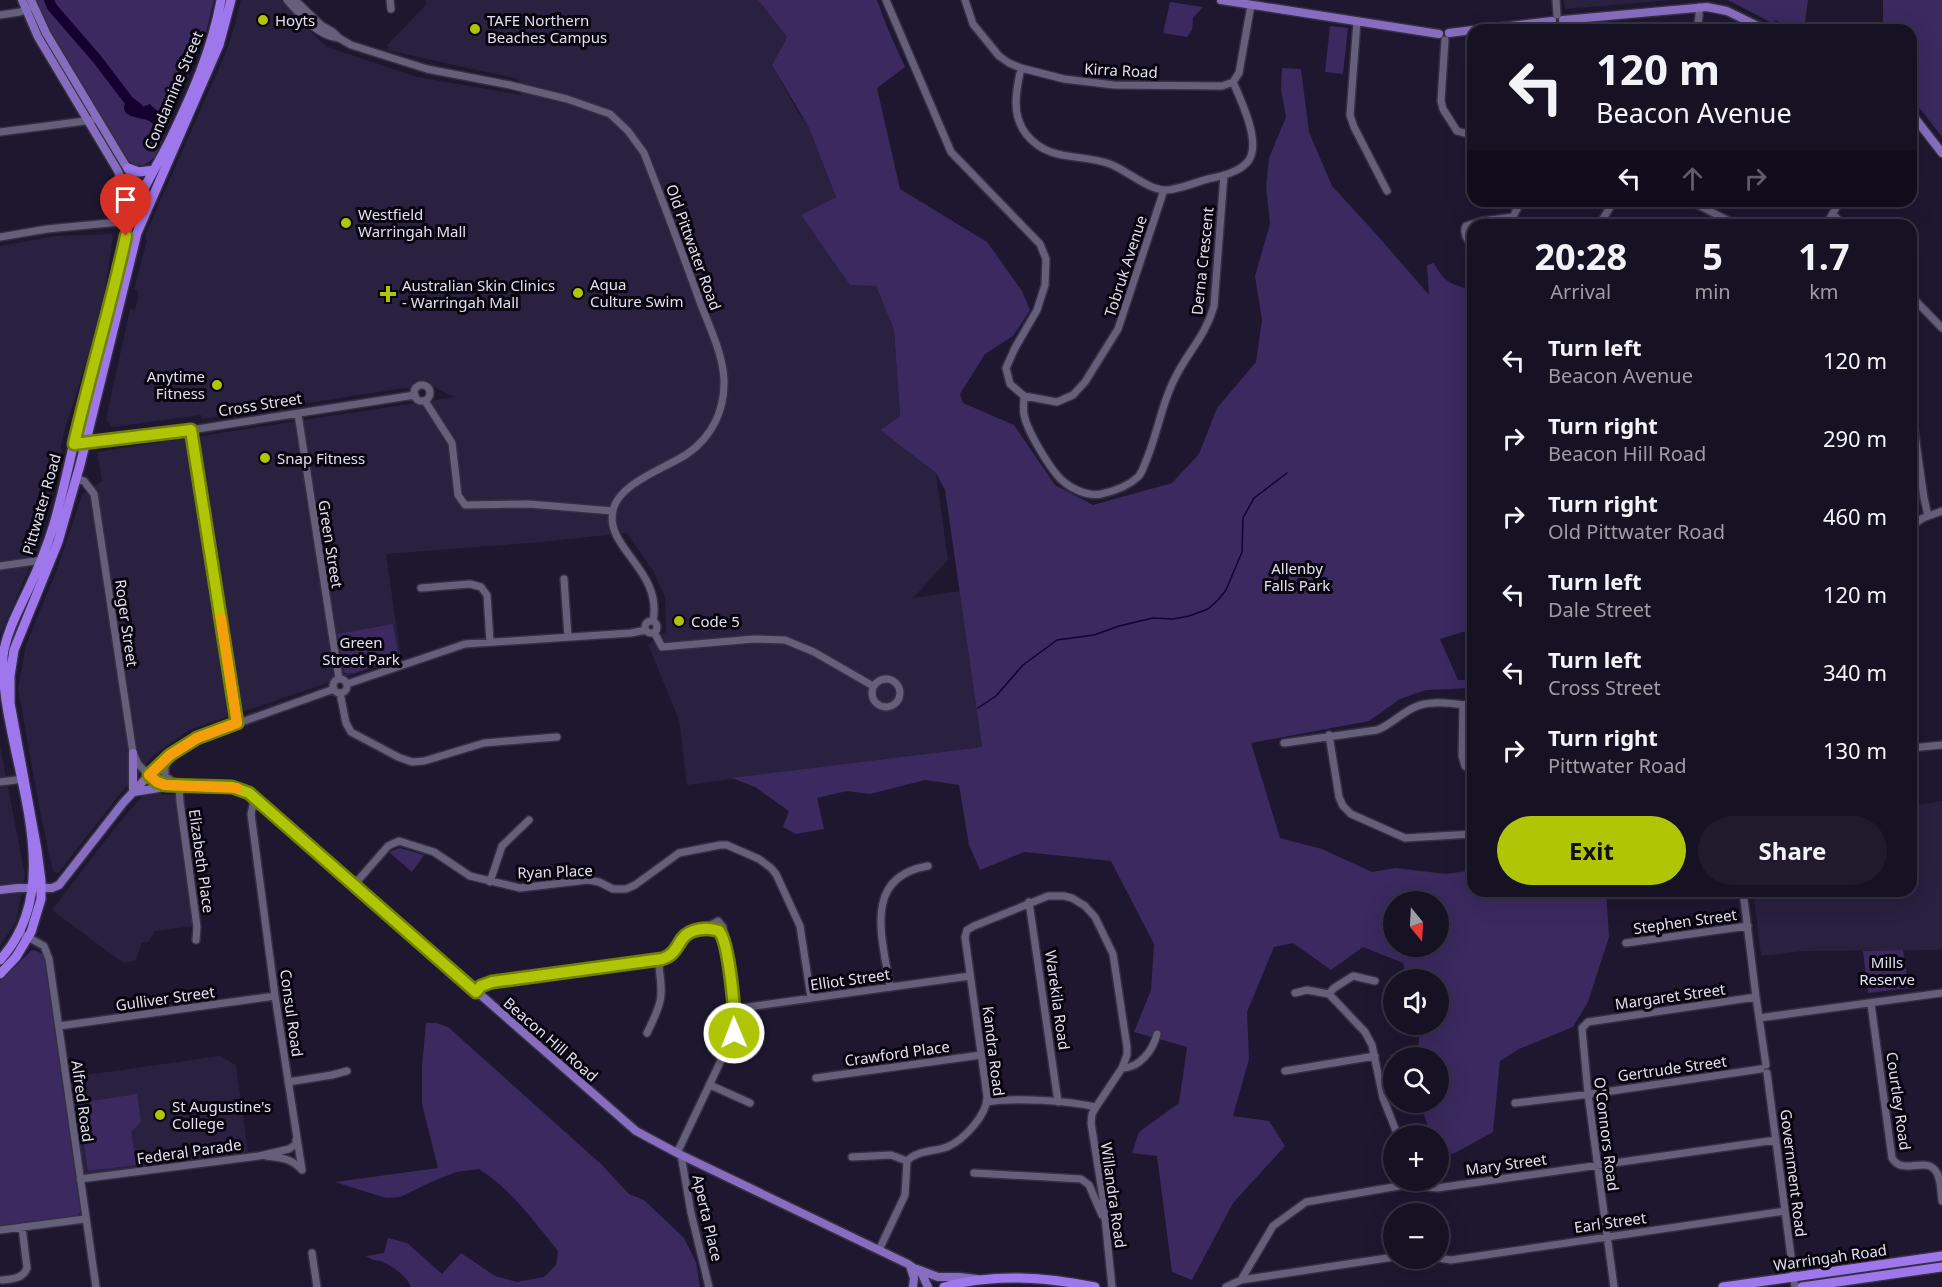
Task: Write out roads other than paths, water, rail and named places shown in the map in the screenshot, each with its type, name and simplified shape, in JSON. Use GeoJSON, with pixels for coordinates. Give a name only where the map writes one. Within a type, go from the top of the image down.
{"type":"FeatureCollection","features":[{"type":"Feature","properties":{"kind":"highway","name":"Condamine Street"},"geometry":{"type":"LineString","coordinates":[[130,221],[141,193],[184,109],[207,54],[221,0]]}},
{"type":"Feature","properties":{"kind":"highway","name":"Condamine Street"},"geometry":{"type":"LineString","coordinates":[[143,215],[219,45],[231,0]]}},
{"type":"Feature","properties":{"kind":"highway"},"geometry":{"type":"LineString","coordinates":[[128,168],[139,172],[154,170]]}},
{"type":"Feature","properties":{"kind":"highway","name":"Pittwater Road"},"geometry":{"type":"LineString","coordinates":[[0,974],[16,957],[24,935],[39,908],[41,888],[37,850],[4,676],[55,551],[76,479],[136,233],[143,215]]}},
{"type":"Feature","properties":{"kind":"highway","name":"Pittwater Road"},"geometry":{"type":"LineString","coordinates":[[0,960],[24,935],[30,888],[29,850],[2,705],[3,655],[8,636],[42,560],[64,489],[87,387],[110,311],[130,221]]}},
{"type":"Feature","properties":{"kind":"highway","name":"Cross Street"},"geometry":{"type":"LineString","coordinates":[[74,444],[85,443]]}},
{"type":"Feature","properties":{"kind":"highway","name":"Warringah Road"},"geometry":{"type":"LineString","coordinates":[[1723,1287],[1795,1282],[1942,1256]]}},
{"type":"Feature","properties":{"kind":"highway","name":"Warringah Road"},"geometry":{"type":"LineString","coordinates":[[1802,1287],[1942,1267]]}},
{"type":"Feature","properties":{"kind":"highway"},"geometry":{"type":"LineString","coordinates":[[944,1287],[1009,1277],[1064,1281],[1095,1287]]}},
{"type":"Feature","properties":{"kind":"main road","name":"Pittwater Road"},"geometry":{"type":"LineString","coordinates":[[22,0],[30,6],[38,37],[128,168],[141,193]]}},
{"type":"Feature","properties":{"kind":"main road"},"geometry":{"type":"LineString","coordinates":[[1221,0],[1444,35],[1467,31]]}},
{"type":"Feature","properties":{"kind":"main road"},"geometry":{"type":"LineString","coordinates":[[1520,24],[1699,7],[1724,10],[1753,24]]}},
{"type":"Feature","properties":{"kind":"main road","name":"Pittwater Road"},"geometry":{"type":"LineString","coordinates":[[94,120],[123,184],[130,221]]}},
{"type":"Feature","properties":{"kind":"main road"},"geometry":{"type":"LineString","coordinates":[[1917,121],[1942,153]]}},
{"type":"Feature","properties":{"kind":"main road"},"geometry":{"type":"LineString","coordinates":[[141,193],[143,215]]}},
{"type":"Feature","properties":{"kind":"main road"},"geometry":{"type":"LineString","coordinates":[[133,753],[133,792]]}},
{"type":"Feature","properties":{"kind":"main road"},"geometry":{"type":"LineString","coordinates":[[0,890],[55,887],[62,882],[111,818],[149,775]]}},
{"type":"Feature","properties":{"kind":"main road","name":"Beacon Hill Road"},"geometry":{"type":"LineString","coordinates":[[149,775],[165,785],[232,787],[244,790],[636,1131],[913,1267],[922,1274],[928,1287]]}},
{"type":"Feature","properties":{"kind":"main road"},"geometry":{"type":"LineString","coordinates":[[133,792],[159,789],[165,785]]}},
{"type":"Feature","properties":{"kind":"main road"},"geometry":{"type":"LineString","coordinates":[[912,1287],[913,1267],[938,1277],[960,1276],[982,1280]]}},
{"type":"Feature","properties":{"kind":"street","name":"Old Pittwater Road"},"geometry":{"type":"LineString","coordinates":[[287,0],[315,28],[330,38],[339,38]]}},
{"type":"Feature","properties":{"kind":"street","name":"Old Pittwater Road"},"geometry":{"type":"LineString","coordinates":[[295,0],[310,15],[351,45],[412,65],[524,88],[567,99],[610,114],[628,131],[644,153],[714,340],[724,379],[723,396],[718,417],[702,441],[685,456],[626,491],[617,501],[613,511]]}},
{"type":"Feature","properties":{"kind":"street"},"geometry":{"type":"LineString","coordinates":[[390,0],[392,9]]}},
{"type":"Feature","properties":{"kind":"street"},"geometry":{"type":"LineString","coordinates":[[886,0],[951,152],[1040,244],[1046,259],[1045,285],[1037,310],[1006,368],[1010,384],[1024,396]]}},
{"type":"Feature","properties":{"kind":"street","name":"Kirra Road"},"geometry":{"type":"LineString","coordinates":[[965,0],[973,24],[999,56],[1021,68],[1064,79],[1114,86],[1222,86],[1233,82]]}},
{"type":"Feature","properties":{"kind":"street"},"geometry":{"type":"LineString","coordinates":[[1556,0],[1557,19]]}},
{"type":"Feature","properties":{"kind":"street"},"geometry":{"type":"LineString","coordinates":[[1021,68],[1016,110],[1019,123],[1026,134],[1040,147],[1059,155],[1109,164],[1164,190],[1224,175],[1240,168],[1249,160],[1253,149],[1248,121],[1233,82],[1239,73],[1251,5]]}},
{"type":"Feature","properties":{"kind":"street"},"geometry":{"type":"LineString","coordinates":[[0,15],[30,6]]}},
{"type":"Feature","properties":{"kind":"street"},"geometry":{"type":"LineString","coordinates":[[1698,24],[1699,7]]}},
{"type":"Feature","properties":{"kind":"street"},"geometry":{"type":"LineString","coordinates":[[1357,21],[1350,115],[1387,191]]}},
{"type":"Feature","properties":{"kind":"street"},"geometry":{"type":"LineString","coordinates":[[1444,35],[1440,92],[1443,109],[1457,131],[1467,133]]}},
{"type":"Feature","properties":{"kind":"street"},"geometry":{"type":"LineString","coordinates":[[0,132],[94,120]]}},
{"type":"Feature","properties":{"kind":"street","name":"Derna Crescent"},"geometry":{"type":"LineString","coordinates":[[1024,396],[1024,415],[1028,425],[1050,466],[1064,483],[1092,495],[1117,491],[1140,475],[1152,448],[1173,381],[1202,337],[1214,306],[1224,175]]}},
{"type":"Feature","properties":{"kind":"street","name":"Tobruk Avenue"},"geometry":{"type":"LineString","coordinates":[[1024,396],[1057,402],[1073,395],[1085,382],[1118,329],[1164,190]]}},
{"type":"Feature","properties":{"kind":"street"},"geometry":{"type":"LineString","coordinates":[[1498,219],[1513,217],[1518,207]]}},
{"type":"Feature","properties":{"kind":"street"},"geometry":{"type":"LineString","coordinates":[[1702,207],[1725,219]]}},
{"type":"Feature","properties":{"kind":"street"},"geometry":{"type":"LineString","coordinates":[[1830,219],[1837,207]]}},
{"type":"Feature","properties":{"kind":"street"},"geometry":{"type":"LineString","coordinates":[[1833,214],[1838,219]]}},
{"type":"Feature","properties":{"kind":"street"},"geometry":{"type":"LineString","coordinates":[[0,237],[47,229],[130,221]]}},
{"type":"Feature","properties":{"kind":"street"},"geometry":{"type":"LineString","coordinates":[[1917,302],[1942,328]]}},
{"type":"Feature","properties":{"kind":"street"},"geometry":{"type":"LineString","coordinates":[[418,387],[425,387],[430,394],[425,400],[419,400],[414,395],[418,387]]}},
{"type":"Feature","properties":{"kind":"street","name":"Cross Street"},"geometry":{"type":"LineString","coordinates":[[85,443],[191,430],[414,395]]}},
{"type":"Feature","properties":{"kind":"street"},"geometry":{"type":"LineString","coordinates":[[425,400],[452,443],[458,495],[465,505],[529,504],[613,511],[612,522],[615,533],[642,570],[650,587],[654,608],[653,621],[657,627],[654,632]]}},
{"type":"Feature","properties":{"kind":"street","name":"Green Street"},"geometry":{"type":"LineString","coordinates":[[298,414],[339,679]]}},
{"type":"Feature","properties":{"kind":"street"},"geometry":{"type":"LineString","coordinates":[[191,430],[237,723]]}},
{"type":"Feature","properties":{"kind":"street"},"geometry":{"type":"LineString","coordinates":[[1917,462],[1928,516]]}},
{"type":"Feature","properties":{"kind":"street","name":"Roger Street"},"geometry":{"type":"LineString","coordinates":[[76,479],[84,481],[95,498],[133,753],[138,764],[149,775]]}},
{"type":"Feature","properties":{"kind":"street"},"geometry":{"type":"LineString","coordinates":[[1917,522],[1942,511]]}},
{"type":"Feature","properties":{"kind":"street"},"geometry":{"type":"LineString","coordinates":[[0,566],[42,560]]}},
{"type":"Feature","properties":{"kind":"street"},"geometry":{"type":"LineString","coordinates":[[564,579],[568,637]]}},
{"type":"Feature","properties":{"kind":"street"},"geometry":{"type":"LineString","coordinates":[[421,588],[470,584],[481,587],[488,596],[490,642]]}},
{"type":"Feature","properties":{"kind":"street"},"geometry":{"type":"LineString","coordinates":[[646,630],[647,622],[653,621]]}},
{"type":"Feature","properties":{"kind":"street"},"geometry":{"type":"LineString","coordinates":[[347,684],[465,644],[631,633],[646,630],[650,633],[654,632]]}},
{"type":"Feature","properties":{"kind":"street"},"geometry":{"type":"LineString","coordinates":[[654,632],[662,647],[754,639],[785,640],[814,652],[873,686]]}},
{"type":"Feature","properties":{"kind":"street"},"geometry":{"type":"LineString","coordinates":[[347,684],[344,680],[339,679],[334,683],[351,732],[412,762],[424,761],[493,741],[557,737]]}},
{"type":"Feature","properties":{"kind":"street"},"geometry":{"type":"LineString","coordinates":[[883,679],[893,680],[900,687],[900,698],[892,706],[880,706],[873,699],[873,686],[883,679]]}},
{"type":"Feature","properties":{"kind":"street"},"geometry":{"type":"LineString","coordinates":[[149,775],[170,755],[197,738],[237,723],[346,690],[347,684]]}},
{"type":"Feature","properties":{"kind":"street"},"geometry":{"type":"LineString","coordinates":[[1284,743],[1383,728],[1411,708],[1423,704],[1467,705]]}},
{"type":"Feature","properties":{"kind":"street"},"geometry":{"type":"LineString","coordinates":[[1463,705],[1462,756],[1467,767]]}},
{"type":"Feature","properties":{"kind":"street"},"geometry":{"type":"LineString","coordinates":[[1329,735],[1339,797],[1343,806],[1351,814],[1405,838],[1467,834]]}},
{"type":"Feature","properties":{"kind":"street"},"geometry":{"type":"LineString","coordinates":[[1917,747],[1942,745]]}},
{"type":"Feature","properties":{"kind":"street"},"geometry":{"type":"LineString","coordinates":[[170,755],[165,767],[165,776],[179,786]]}},
{"type":"Feature","properties":{"kind":"street"},"geometry":{"type":"LineString","coordinates":[[0,782],[16,780]]}},
{"type":"Feature","properties":{"kind":"street","name":"Elizabeth Place"},"geometry":{"type":"LineString","coordinates":[[179,786],[197,927],[196,940]]}},
{"type":"Feature","properties":{"kind":"street","name":"Consul Road"},"geometry":{"type":"LineString","coordinates":[[257,800],[251,814],[275,996],[302,1170],[295,1162],[287,1158],[259,1156]]}},
{"type":"Feature","properties":{"kind":"street"},"geometry":{"type":"LineString","coordinates":[[490,882],[502,846],[530,820]]}},
{"type":"Feature","properties":{"kind":"street","name":"Ryan Place"},"geometry":{"type":"LineString","coordinates":[[354,885],[384,849],[399,841],[434,852],[465,873],[490,882],[520,888],[588,880],[622,890],[635,885],[679,853],[711,845],[727,845],[759,859],[776,874],[800,926],[811,998]]}},
{"type":"Feature","properties":{"kind":"street"},"geometry":{"type":"LineString","coordinates":[[890,987],[881,919],[882,901],[892,883],[900,876],[928,866]]}},
{"type":"Feature","properties":{"kind":"street"},"geometry":{"type":"LineString","coordinates":[[987,1102],[1004,1100],[1058,1102],[1096,1107],[1122,1068],[1127,1055],[1113,954],[1095,916],[1079,901],[1064,896],[1048,896],[1029,902]]}},
{"type":"Feature","properties":{"kind":"street","name":"Government Road"},"geometry":{"type":"LineString","coordinates":[[1744,897],[1755,998],[1795,1282]]}},
{"type":"Feature","properties":{"kind":"street","name":"Kandra Road"},"geometry":{"type":"LineString","coordinates":[[907,1161],[915,1154],[956,1143],[982,1115],[987,1102],[965,933],[970,927],[1029,902]]}},
{"type":"Feature","properties":{"kind":"street","name":"Warekila Road"},"geometry":{"type":"LineString","coordinates":[[1029,902],[1058,1102]]}},
{"type":"Feature","properties":{"kind":"street","name":"Stephen Street"},"geometry":{"type":"LineString","coordinates":[[1626,943],[1748,927]]}},
{"type":"Feature","properties":{"kind":"street"},"geometry":{"type":"LineString","coordinates":[[476,992],[481,986],[492,982],[658,959],[673,953],[689,933],[704,929],[719,931],[724,940],[735,1025],[732,1039],[679,1154]]}},
{"type":"Feature","properties":{"kind":"street","name":"Alfred Road"},"geometry":{"type":"LineString","coordinates":[[24,935],[44,946],[49,959],[96,1287]]}},
{"type":"Feature","properties":{"kind":"street"},"geometry":{"type":"LineString","coordinates":[[647,1033],[662,1001],[658,959]]}},
{"type":"Feature","properties":{"kind":"street","name":"Elliot Street"},"geometry":{"type":"LineString","coordinates":[[734,1009],[970,976]]}},
{"type":"Feature","properties":{"kind":"street"},"geometry":{"type":"LineString","coordinates":[[1329,994],[1353,976],[1375,981]]}},
{"type":"Feature","properties":{"kind":"street"},"geometry":{"type":"LineString","coordinates":[[1295,993],[1307,990],[1329,994],[1365,1032],[1372,1045],[1383,1098],[1394,1125]]}},
{"type":"Feature","properties":{"kind":"street"},"geometry":{"type":"LineString","coordinates":[[1759,1018],[1942,993]]}},
{"type":"Feature","properties":{"kind":"street","name":"Gulliver Street"},"geometry":{"type":"LineString","coordinates":[[59,1026],[275,996]]}},
{"type":"Feature","properties":{"kind":"street","name":"Margaret Street"},"geometry":{"type":"LineString","coordinates":[[1588,1022],[1755,998]]}},
{"type":"Feature","properties":{"kind":"street","name":"Courtley Road"},"geometry":{"type":"LineString","coordinates":[[1872,1004],[1892,1158],[1895,1163],[1903,1167],[1926,1165],[1932,1167],[1941,1179],[1942,1201]]}},
{"type":"Feature","properties":{"kind":"street","name":"O'Connors Road"},"geometry":{"type":"LineString","coordinates":[[1588,1022],[1582,1028],[1588,1094],[1614,1287]]}},
{"type":"Feature","properties":{"kind":"street"},"geometry":{"type":"LineString","coordinates":[[1122,1068],[1126,1069],[1149,1053],[1157,1034]]}},
{"type":"Feature","properties":{"kind":"street","name":"Crawford Place"},"geometry":{"type":"LineString","coordinates":[[816,1078],[981,1055]]}},
{"type":"Feature","properties":{"kind":"street"},"geometry":{"type":"LineString","coordinates":[[1285,1071],[1375,1056]]}},
{"type":"Feature","properties":{"kind":"street","name":"Gertrude Street"},"geometry":{"type":"LineString","coordinates":[[1515,1102],[1765,1069]]}},
{"type":"Feature","properties":{"kind":"street"},"geometry":{"type":"LineString","coordinates":[[288,1082],[347,1071]]}},
{"type":"Feature","properties":{"kind":"street"},"geometry":{"type":"LineString","coordinates":[[710,1085],[750,1102]]}},
{"type":"Feature","properties":{"kind":"street","name":"Willandra Road"},"geometry":{"type":"LineString","coordinates":[[1096,1107],[1091,1123],[1112,1287]]}},
{"type":"Feature","properties":{"kind":"street","name":"Federal Parade"},"geometry":{"type":"LineString","coordinates":[[80,1179],[259,1156],[292,1148],[296,1140]]}},
{"type":"Feature","properties":{"kind":"street","name":"Mary Street"},"geometry":{"type":"LineString","coordinates":[[1449,1186],[1776,1140]]}},
{"type":"Feature","properties":{"kind":"street","name":"Aperta Place"},"geometry":{"type":"LineString","coordinates":[[679,1154],[709,1287]]}},
{"type":"Feature","properties":{"kind":"street"},"geometry":{"type":"LineString","coordinates":[[852,1157],[891,1155],[907,1161],[905,1195],[879,1250]]}},
{"type":"Feature","properties":{"kind":"street"},"geometry":{"type":"LineString","coordinates":[[974,1173],[1081,1179],[1089,1185],[1104,1217]]}},
{"type":"Feature","properties":{"kind":"street","name":"Mary Street"},"geometry":{"type":"LineString","coordinates":[[1241,1280],[1273,1226],[1306,1202],[1383,1187]]}},
{"type":"Feature","properties":{"kind":"street","name":"Earl Street"},"geometry":{"type":"LineString","coordinates":[[1449,1260],[1785,1211]]}},
{"type":"Feature","properties":{"kind":"street"},"geometry":{"type":"LineString","coordinates":[[0,1230],[85,1219]]}},
{"type":"Feature","properties":{"kind":"street"},"geometry":{"type":"LineString","coordinates":[[2,1280],[22,1275],[27,1268],[22,1227]]}},
{"type":"Feature","properties":{"kind":"street"},"geometry":{"type":"LineString","coordinates":[[312,1252],[316,1287]]}},
{"type":"Feature","properties":{"kind":"street"},"geometry":{"type":"LineString","coordinates":[[1226,1287],[1241,1280],[1383,1259]]}},
{"type":"Feature","properties":{"kind":"waterway"},"geometry":{"type":"LineString","coordinates":[[49,0],[52,7],[97,59],[129,101],[138,108]]}},
{"type":"Feature","properties":{"kind":"waterway"},"geometry":{"type":"LineString","coordinates":[[978,708],[996,696],[1023,665],[1057,640],[1094,635],[1153,618],[1173,619],[1189,616],[1208,609],[1226,590],[1242,552],[1243,518],[1254,498],[1287,473]]}},
{"type":"Feature","properties":{"kind":"place","name":"Hoyts"},"geometry":{"type":"Point","coordinates":[263,20]}},
{"type":"Feature","properties":{"kind":"place","name":"TAFE Northern Beaches Campus"},"geometry":{"type":"Point","coordinates":[475,29]}},
{"type":"Feature","properties":{"kind":"place","name":"Westfield Warringah Mall"},"geometry":{"type":"Point","coordinates":[346,223]}},
{"type":"Feature","properties":{"kind":"place","name":"Aqua Culture Swim"},"geometry":{"type":"Point","coordinates":[578,293]}},
{"type":"Feature","properties":{"kind":"place","name":"Australian Skin Clinics - Warringah Mall"},"geometry":{"type":"Point","coordinates":[388,294]}},
{"type":"Feature","properties":{"kind":"place","name":"Anytime Fitness"},"geometry":{"type":"Point","coordinates":[217,385]}},
{"type":"Feature","properties":{"kind":"place","name":"Snap Fitness"},"geometry":{"type":"Point","coordinates":[265,458]}},
{"type":"Feature","properties":{"kind":"place","name":"Code 5"},"geometry":{"type":"Point","coordinates":[679,621]}},
{"type":"Feature","properties":{"kind":"place","name":"St Augustine's College"},"geometry":{"type":"Point","coordinates":[160,1115]}},
{"type":"Feature","properties":{"kind":"park label","name":"Allenby Falls Park"},"geometry":{"type":"Point","coordinates":[1297,576]}},
{"type":"Feature","properties":{"kind":"park label","name":"Green Street Park"},"geometry":{"type":"Point","coordinates":[361,650]}},
{"type":"Feature","properties":{"kind":"park label","name":"Mills Reserve"},"geometry":{"type":"Point","coordinates":[1887,970]}}]}
